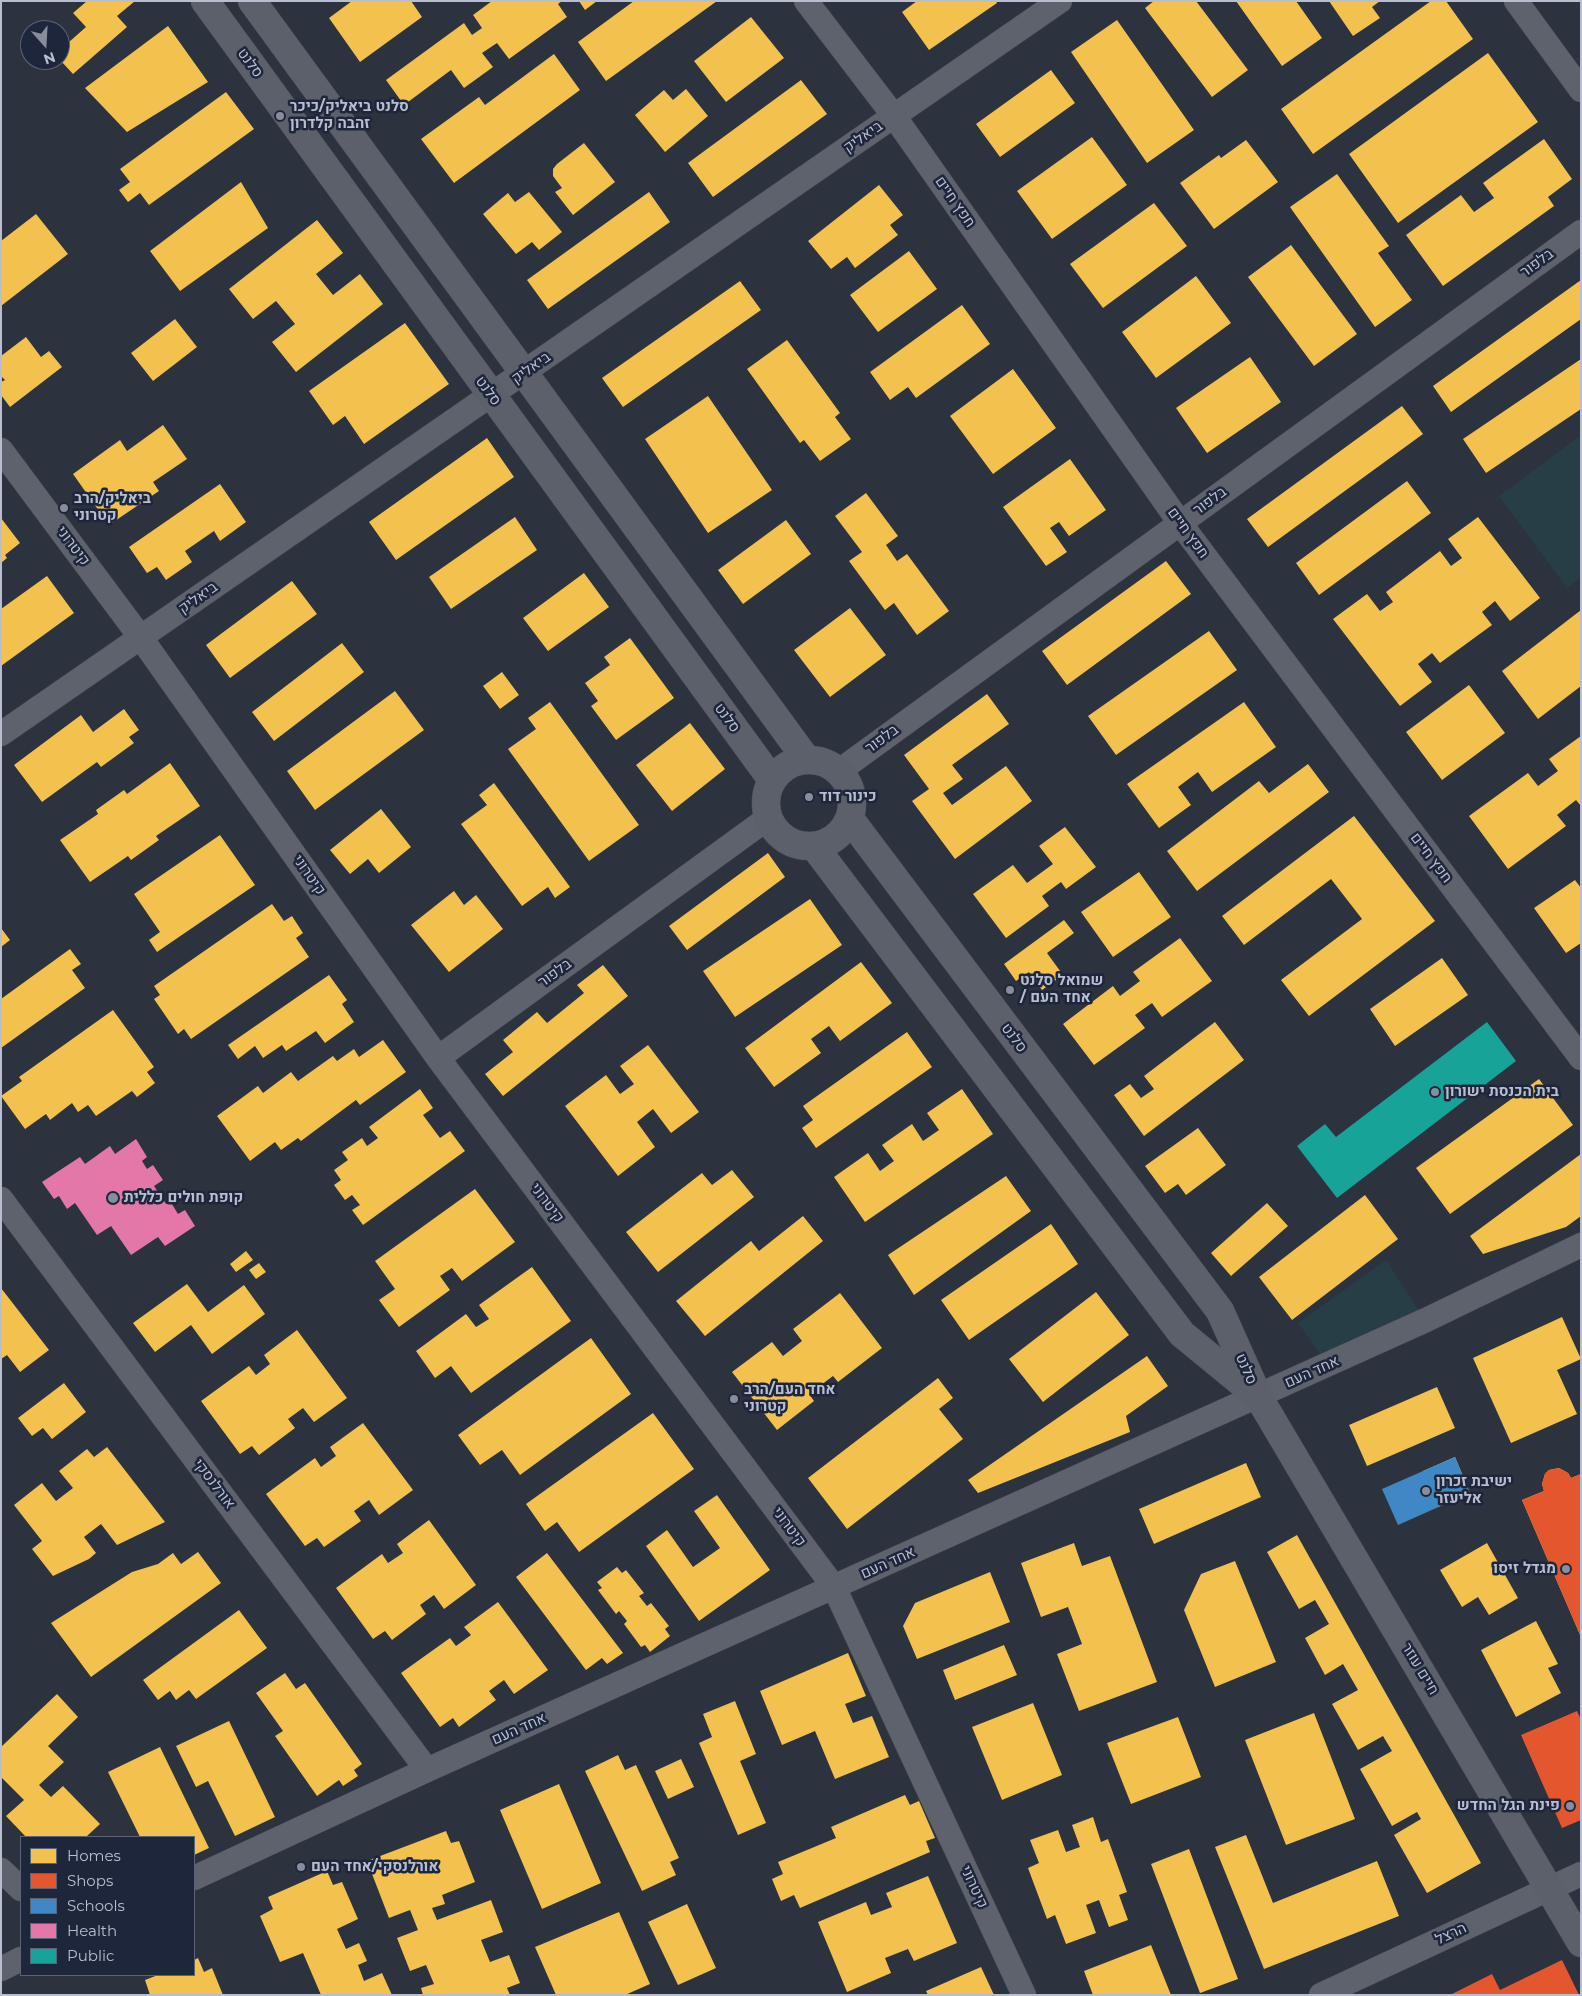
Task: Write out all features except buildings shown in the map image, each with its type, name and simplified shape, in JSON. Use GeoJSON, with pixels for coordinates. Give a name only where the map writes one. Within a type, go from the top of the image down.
{"type":"FeatureCollection","features":[{"type":"Feature","properties":{"kind":"street","name":"סלנט"},"geometry":{"type":"LineString","coordinates":[[205,1],[772,780]]}},
{"type":"Feature","properties":{"kind":"street"},"geometry":{"type":"LineString","coordinates":[[252,1],[807,760]]}},
{"type":"Feature","properties":{"kind":"street","name":"חפץ חיים"},"geometry":{"type":"LineString","coordinates":[[806,1],[894,116],[1180,523],[1581,1058]]}},
{"type":"Feature","properties":{"kind":"street","name":"ביאליק"},"geometry":{"type":"LineString","coordinates":[[1,734],[1060,1]]}},
{"type":"Feature","properties":{"kind":"street"},"geometry":{"type":"LineString","coordinates":[[1516,1],[1581,90]]}},
{"type":"Feature","properties":{"kind":"street","name":"בלפור"},"geometry":{"type":"LineString","coordinates":[[839,771],[1581,232]]}},
{"type":"Feature","properties":{"kind":"street","name":"קיטרוני"},"geometry":{"type":"LineString","coordinates":[[1,450],[141,638],[438,1058],[834,1587],[1024,1995]]}},
{"type":"Feature","properties":{"kind":"street"},"geometry":{"type":"LineString","coordinates":[[818,760],[839,771],[847,781],[852,793],[853,806],[850,819],[836,837],[826,844],[800,846],[786,840],[775,830],[768,818],[767,792],[772,780],[781,770],[793,763],[818,760]]}},
{"type":"Feature","properties":{"kind":"street","name":"בלפור"},"geometry":{"type":"LineString","coordinates":[[438,1058],[768,818]]}},
{"type":"Feature","properties":{"kind":"street","name":"סלנט"},"geometry":{"type":"LineString","coordinates":[[850,819],[1220,1311],[1258,1396]]}},
{"type":"Feature","properties":{"kind":"street","name":"סלנט"},"geometry":{"type":"LineString","coordinates":[[814,846],[1182,1334],[1258,1396]]}},
{"type":"Feature","properties":{"kind":"street","name":"אורלנסקי"},"geometry":{"type":"LineString","coordinates":[[1,1199],[427,1770]]}},
{"type":"Feature","properties":{"kind":"street","name":"אחד העם"},"geometry":{"type":"LineString","coordinates":[[195,1878],[427,1770],[1426,1320],[1581,1245]]}},
{"type":"Feature","properties":{"kind":"street","name":"חיים עוזר"},"geometry":{"type":"LineString","coordinates":[[1258,1396],[1581,1943]]}},
{"type":"Feature","properties":{"kind":"street"},"geometry":{"type":"LineString","coordinates":[[1,1870],[20,1888]]}},
{"type":"Feature","properties":{"kind":"street","name":"הרצל"},"geometry":{"type":"LineString","coordinates":[[1321,1995],[1581,1874]]}},
{"type":"Feature","properties":{"kind":"street"},"geometry":{"type":"LineString","coordinates":[[1,1968],[20,1959]]}},
{"type":"Feature","properties":{"kind":"shaded area"},"geometry":{"type":"Polygon","coordinates":[[[1581,435],[1581,577],[1567,588],[1499,496],[1581,435]]]}},
{"type":"Feature","properties":{"kind":"shaded area"},"geometry":{"type":"Polygon","coordinates":[[[1386,1260],[1421,1314],[1325,1360],[1298,1323],[1386,1260]]]}},
{"type":"Feature","properties":{"kind":"place","name":"סלנט ביאליק/כיכר זהבה קלדרון"},"geometry":{"type":"Point","coordinates":[280,116]}},
{"type":"Feature","properties":{"kind":"place","name":"ביאליק/הרב קטרוני"},"geometry":{"type":"Point","coordinates":[64,508]}},
{"type":"Feature","properties":{"kind":"place","name":"כינור דוד"},"geometry":{"type":"Point","coordinates":[809,797]}},
{"type":"Feature","properties":{"kind":"place","name":"שמואל סלנט / אחד העם"},"geometry":{"type":"Point","coordinates":[1010,990]}},
{"type":"Feature","properties":{"kind":"place","name":"בית הכנסת ישורון"},"geometry":{"type":"Point","coordinates":[1435,1092]}},
{"type":"Feature","properties":{"kind":"place","name":"קופת חולים כללית"},"geometry":{"type":"Point","coordinates":[113,1198]}},
{"type":"Feature","properties":{"kind":"place","name":"אחד העם/הרב קטרוני"},"geometry":{"type":"Point","coordinates":[734,1399]}},
{"type":"Feature","properties":{"kind":"place","name":"ישיבת זכרון אליעזר"},"geometry":{"type":"Point","coordinates":[1426,1491]}},
{"type":"Feature","properties":{"kind":"place","name":"מגדל זיסו"},"geometry":{"type":"Point","coordinates":[1566,1569]}},
{"type":"Feature","properties":{"kind":"place","name":"פינת הגל החדש"},"geometry":{"type":"Point","coordinates":[1570,1806]}},
{"type":"Feature","properties":{"kind":"place","name":"אורלנסקי/אחד העם"},"geometry":{"type":"Point","coordinates":[301,1867]}}]}
